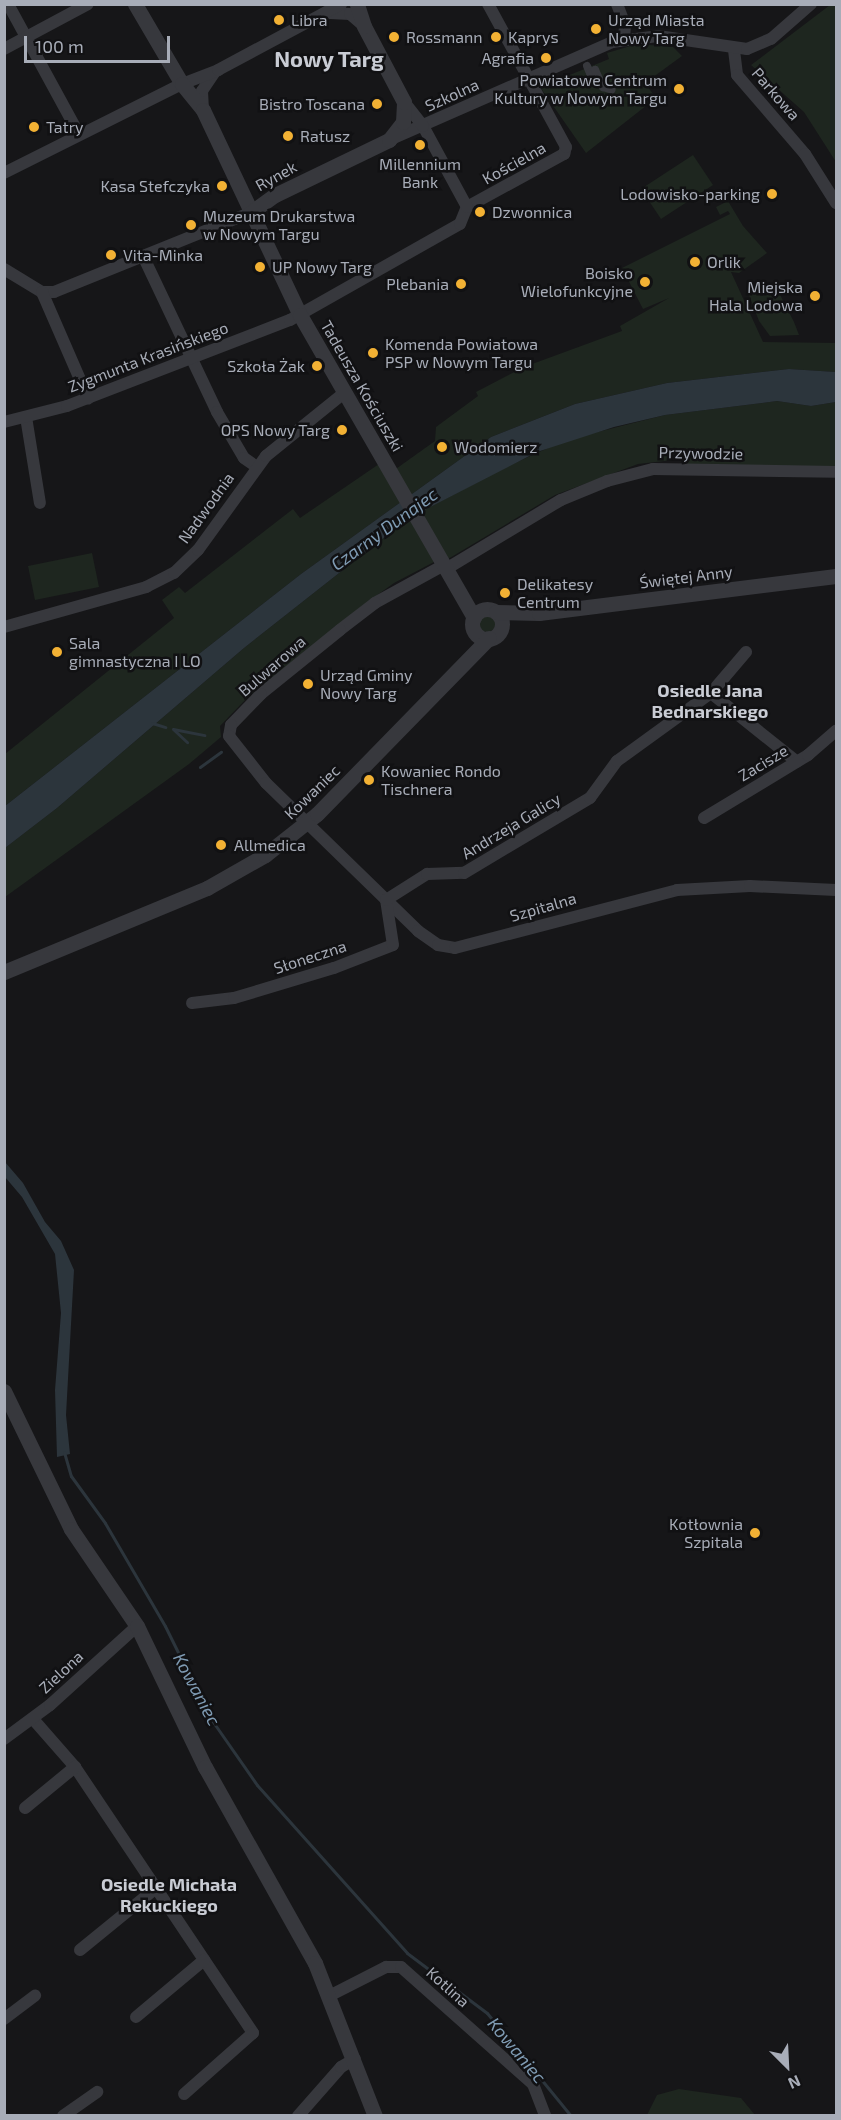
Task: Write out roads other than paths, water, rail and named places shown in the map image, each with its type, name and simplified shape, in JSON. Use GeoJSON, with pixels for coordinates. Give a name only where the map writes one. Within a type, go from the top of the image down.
{"type":"FeatureCollection","features":[{"type":"Feature","properties":{"kind":"street"},"geometry":{"type":"LineString","coordinates":[[8,4],[79,134]]}},
{"type":"Feature","properties":{"kind":"street"},"geometry":{"type":"LineString","coordinates":[[4,49],[88,4]]}},
{"type":"Feature","properties":{"kind":"street","name":"Rynek"},"geometry":{"type":"LineString","coordinates":[[135,4],[182,84],[203,110],[250,213],[275,195],[423,126]]}},
{"type":"Feature","properties":{"kind":"street"},"geometry":{"type":"LineString","coordinates":[[4,173],[182,84],[218,70],[330,13],[341,4]]}},
{"type":"Feature","properties":{"kind":"street"},"geometry":{"type":"LineString","coordinates":[[357,4],[364,26],[404,102],[423,126],[463,202]]}},
{"type":"Feature","properties":{"kind":"street"},"geometry":{"type":"LineString","coordinates":[[488,4],[527,79]]}},
{"type":"Feature","properties":{"kind":"street"},"geometry":{"type":"LineString","coordinates":[[617,4],[625,25],[624,38]]}},
{"type":"Feature","properties":{"kind":"street","name":"Parkowa"},"geometry":{"type":"LineString","coordinates":[[811,4],[771,39],[747,49],[734,50],[737,75],[805,154],[837,203]]}},
{"type":"Feature","properties":{"kind":"street"},"geometry":{"type":"LineString","coordinates":[[330,13],[350,14],[364,26]]}},
{"type":"Feature","properties":{"kind":"street","name":"Szkolna"},"geometry":{"type":"LineString","coordinates":[[423,126],[624,38],[658,36],[734,50]]}},
{"type":"Feature","properties":{"kind":"street"},"geometry":{"type":"LineString","coordinates":[[587,66],[590,73],[595,70],[603,87],[612,90]]}},
{"type":"Feature","properties":{"kind":"street"},"geometry":{"type":"LineString","coordinates":[[203,110],[202,91],[208,78],[218,70]]}},
{"type":"Feature","properties":{"kind":"street","name":"Kościelna"},"geometry":{"type":"LineString","coordinates":[[300,315],[446,235],[460,224],[463,202],[564,154],[563,139],[527,79]]}},
{"type":"Feature","properties":{"kind":"street"},"geometry":{"type":"LineString","coordinates":[[389,140],[404,122],[404,102]]}},
{"type":"Feature","properties":{"kind":"street"},"geometry":{"type":"LineString","coordinates":[[236,179],[250,193],[275,195]]}},
{"type":"Feature","properties":{"kind":"street"},"geometry":{"type":"LineString","coordinates":[[4,269],[42,292],[54,292],[144,258],[250,213]]}},
{"type":"Feature","properties":{"kind":"street","name":"Tadeusza Kościuszki"},"geometry":{"type":"LineString","coordinates":[[250,213],[300,315],[446,568],[482,617]]}},
{"type":"Feature","properties":{"kind":"street"},"geometry":{"type":"LineString","coordinates":[[144,258],[191,358],[244,458],[257,467]]}},
{"type":"Feature","properties":{"kind":"street"},"geometry":{"type":"LineString","coordinates":[[42,292],[88,398]]}},
{"type":"Feature","properties":{"kind":"street","name":"Zygmunta Krasińskiego"},"geometry":{"type":"LineString","coordinates":[[4,422],[88,398],[300,315]]}},
{"type":"Feature","properties":{"kind":"street","name":"Nadwodnia"},"geometry":{"type":"LineString","coordinates":[[4,627],[146,587],[174,573],[198,550],[257,467],[290,434],[345,393]]}},
{"type":"Feature","properties":{"kind":"street"},"geometry":{"type":"LineString","coordinates":[[26,417],[40,503]]}},
{"type":"Feature","properties":{"kind":"street","name":"Przywodzie"},"geometry":{"type":"LineString","coordinates":[[446,568],[561,500],[653,469],[837,472]]}},
{"type":"Feature","properties":{"kind":"street","name":"Bulwarowa"},"geometry":{"type":"LineString","coordinates":[[308,822],[245,761],[229,736],[231,725],[276,681],[375,603],[446,568]]}},
{"type":"Feature","properties":{"kind":"street","name":"Świętej Anny"},"geometry":{"type":"LineString","coordinates":[[482,617],[539,613],[837,576]]}},
{"type":"Feature","properties":{"kind":"street","name":"Świętej Anny"},"geometry":{"type":"LineString","coordinates":[[489,638],[501,628],[539,613]]}},
{"type":"Feature","properties":{"kind":"street"},"geometry":{"type":"LineString","coordinates":[[482,617],[501,628]]}},
{"type":"Feature","properties":{"kind":"street"},"geometry":{"type":"LineString","coordinates":[[482,617],[489,638]]}},
{"type":"Feature","properties":{"kind":"street","name":"Kowaniec"},"geometry":{"type":"LineString","coordinates":[[455,675],[482,617]]}},
{"type":"Feature","properties":{"kind":"street","name":"Kowaniec"},"geometry":{"type":"LineString","coordinates":[[4,972],[213,885],[265,855],[308,822],[489,638]]}},
{"type":"Feature","properties":{"kind":"street","name":"Andrzeja Galicy"},"geometry":{"type":"LineString","coordinates":[[386,900],[427,874],[464,873],[590,798],[609,771],[711,693],[746,652]]}},
{"type":"Feature","properties":{"kind":"street"},"geometry":{"type":"LineString","coordinates":[[711,693],[796,762]]}},
{"type":"Feature","properties":{"kind":"street","name":"Zacisze"},"geometry":{"type":"LineString","coordinates":[[704,818],[796,762],[837,731]]}},
{"type":"Feature","properties":{"kind":"street","name":"Szpitalna"},"geometry":{"type":"LineString","coordinates":[[308,822],[386,900],[430,940],[455,948],[677,890],[750,886],[837,890]]}},
{"type":"Feature","properties":{"kind":"street","name":"Słoneczna"},"geometry":{"type":"LineString","coordinates":[[192,1003],[234,998],[334,968],[393,945],[386,900]]}},
{"type":"Feature","properties":{"kind":"street"},"geometry":{"type":"LineString","coordinates":[[4,1390],[71,1529],[137,1626],[205,1767],[331,1995],[375,2115]]}},
{"type":"Feature","properties":{"kind":"street","name":"Zielona"},"geometry":{"type":"LineString","coordinates":[[4,1740],[33,1719],[137,1626]]}},
{"type":"Feature","properties":{"kind":"street"},"geometry":{"type":"LineString","coordinates":[[33,1719],[75,1767],[253,2033],[184,2094]]}},
{"type":"Feature","properties":{"kind":"street"},"geometry":{"type":"LineString","coordinates":[[25,1808],[75,1767]]}},
{"type":"Feature","properties":{"kind":"street"},"geometry":{"type":"LineString","coordinates":[[80,1950],[156,1888]]}},
{"type":"Feature","properties":{"kind":"street"},"geometry":{"type":"LineString","coordinates":[[136,2017],[204,1960]]}},
{"type":"Feature","properties":{"kind":"street","name":"Kotlina"},"geometry":{"type":"LineString","coordinates":[[331,1995],[386,1966],[401,1967],[533,2084],[545,2115]]}},
{"type":"Feature","properties":{"kind":"street"},"geometry":{"type":"LineString","coordinates":[[4,2019],[35,1996]]}},
{"type":"Feature","properties":{"kind":"street"},"geometry":{"type":"LineString","coordinates":[[298,2115],[341,2067],[356,2059]]}},
{"type":"Feature","properties":{"kind":"street"},"geometry":{"type":"LineString","coordinates":[[63,2115],[97,2092]]}},
{"type":"Feature","properties":{"kind":"water","name":"Czarny Dunajec"},"geometry":{"type":"Polygon","coordinates":[[[789,369],[836,372],[836,402],[811,406],[777,401],[665,415],[614,427],[537,452],[409,518],[244,648],[57,808],[5,848],[5,806],[301,574],[491,437],[575,404],[667,383],[789,369]]]}},
{"type":"Feature","properties":{"kind":"water"},"geometry":{"type":"Polygon","coordinates":[[[5,1162],[23,1183],[45,1222],[61,1241],[74,1270],[66,1415],[70,1454],[57,1457],[55,1390],[61,1313],[55,1254],[22,1197],[5,1177],[5,1162]]]}},
{"type":"Feature","properties":{"kind":"waterway"},"geometry":{"type":"LineString","coordinates":[[152,723],[165,727]]}},
{"type":"Feature","properties":{"kind":"waterway"},"geometry":{"type":"LineString","coordinates":[[173,729],[204,735]]}},
{"type":"Feature","properties":{"kind":"waterway"},"geometry":{"type":"LineString","coordinates":[[174,730],[187,742]]}},
{"type":"Feature","properties":{"kind":"waterway"},"geometry":{"type":"LineString","coordinates":[[200,767],[221,752]]}},
{"type":"Feature","properties":{"kind":"waterway","name":"Kowaniec"},"geometry":{"type":"LineString","coordinates":[[64,1452],[71,1476],[105,1523],[165,1626],[211,1719],[257,1785],[407,1953],[487,2013],[571,2116]]}},
{"type":"Feature","properties":{"kind":"place","name":"Libra"},"geometry":{"type":"Point","coordinates":[279,20]}},
{"type":"Feature","properties":{"kind":"place","name":"Urząd Miasta Nowy Targ"},"geometry":{"type":"Point","coordinates":[596,29]}},
{"type":"Feature","properties":{"kind":"place","name":"Rossmann"},"geometry":{"type":"Point","coordinates":[394,37]}},
{"type":"Feature","properties":{"kind":"place","name":"Kaprys"},"geometry":{"type":"Point","coordinates":[496,37]}},
{"type":"Feature","properties":{"kind":"place","name":"Agrafia"},"geometry":{"type":"Point","coordinates":[546,58]}},
{"type":"Feature","properties":{"kind":"place","name":"Powiatowe Centrum Kultury w Nowym Targu"},"geometry":{"type":"Point","coordinates":[679,89]}},
{"type":"Feature","properties":{"kind":"place","name":"Bistro Toscana"},"geometry":{"type":"Point","coordinates":[377,104]}},
{"type":"Feature","properties":{"kind":"place","name":"Tatry"},"geometry":{"type":"Point","coordinates":[34,127]}},
{"type":"Feature","properties":{"kind":"place","name":"Ratusz"},"geometry":{"type":"Point","coordinates":[288,136]}},
{"type":"Feature","properties":{"kind":"place","name":"Millennium Bank"},"geometry":{"type":"Point","coordinates":[420,145]}},
{"type":"Feature","properties":{"kind":"place","name":"Kasa Stefczyka"},"geometry":{"type":"Point","coordinates":[222,186]}},
{"type":"Feature","properties":{"kind":"place","name":"Lodowisko-parking"},"geometry":{"type":"Point","coordinates":[772,194]}},
{"type":"Feature","properties":{"kind":"place","name":"Dzwonnica"},"geometry":{"type":"Point","coordinates":[480,212]}},
{"type":"Feature","properties":{"kind":"place","name":"Muzeum Drukarstwa w Nowym Targu"},"geometry":{"type":"Point","coordinates":[191,225]}},
{"type":"Feature","properties":{"kind":"place","name":"Vita-Minka"},"geometry":{"type":"Point","coordinates":[111,255]}},
{"type":"Feature","properties":{"kind":"place","name":"Orlik"},"geometry":{"type":"Point","coordinates":[695,262]}},
{"type":"Feature","properties":{"kind":"place","name":"UP Nowy Targ"},"geometry":{"type":"Point","coordinates":[260,267]}},
{"type":"Feature","properties":{"kind":"place","name":"Boisko Wielofunkcyjne"},"geometry":{"type":"Point","coordinates":[645,282]}},
{"type":"Feature","properties":{"kind":"place","name":"Plebania"},"geometry":{"type":"Point","coordinates":[461,284]}},
{"type":"Feature","properties":{"kind":"place","name":"Miejska Hala Lodowa"},"geometry":{"type":"Point","coordinates":[815,296]}},
{"type":"Feature","properties":{"kind":"place","name":"Komenda Powiatowa PSP w Nowym Targu"},"geometry":{"type":"Point","coordinates":[373,353]}},
{"type":"Feature","properties":{"kind":"place","name":"Szkoła Żak"},"geometry":{"type":"Point","coordinates":[317,366]}},
{"type":"Feature","properties":{"kind":"place","name":"OPS Nowy Targ"},"geometry":{"type":"Point","coordinates":[342,430]}},
{"type":"Feature","properties":{"kind":"place","name":"Wodomierz"},"geometry":{"type":"Point","coordinates":[442,447]}},
{"type":"Feature","properties":{"kind":"place","name":"Delikatesy Centrum"},"geometry":{"type":"Point","coordinates":[505,593]}},
{"type":"Feature","properties":{"kind":"place","name":"Sala gimnastyczna I LO"},"geometry":{"type":"Point","coordinates":[57,652]}},
{"type":"Feature","properties":{"kind":"place","name":"Urząd Gminy Nowy Targ"},"geometry":{"type":"Point","coordinates":[308,684]}},
{"type":"Feature","properties":{"kind":"place","name":"Kowaniec Rondo Tischnera"},"geometry":{"type":"Point","coordinates":[369,780]}},
{"type":"Feature","properties":{"kind":"place","name":"Allmedica"},"geometry":{"type":"Point","coordinates":[221,845]}},
{"type":"Feature","properties":{"kind":"place","name":"Kotłownia Szpitala"},"geometry":{"type":"Point","coordinates":[755,1533]}},
{"type":"Feature","properties":{"kind":"district","name":"Nowy Targ"},"geometry":{"type":"Point","coordinates":[329,59]}},
{"type":"Feature","properties":{"kind":"district","name":"Osiedle Jana Bednarskiego"},"geometry":{"type":"Point","coordinates":[710,701]}},
{"type":"Feature","properties":{"kind":"district","name":"Osiedle Michała Rekuckiego"},"geometry":{"type":"Point","coordinates":[169,1895]}}]}
